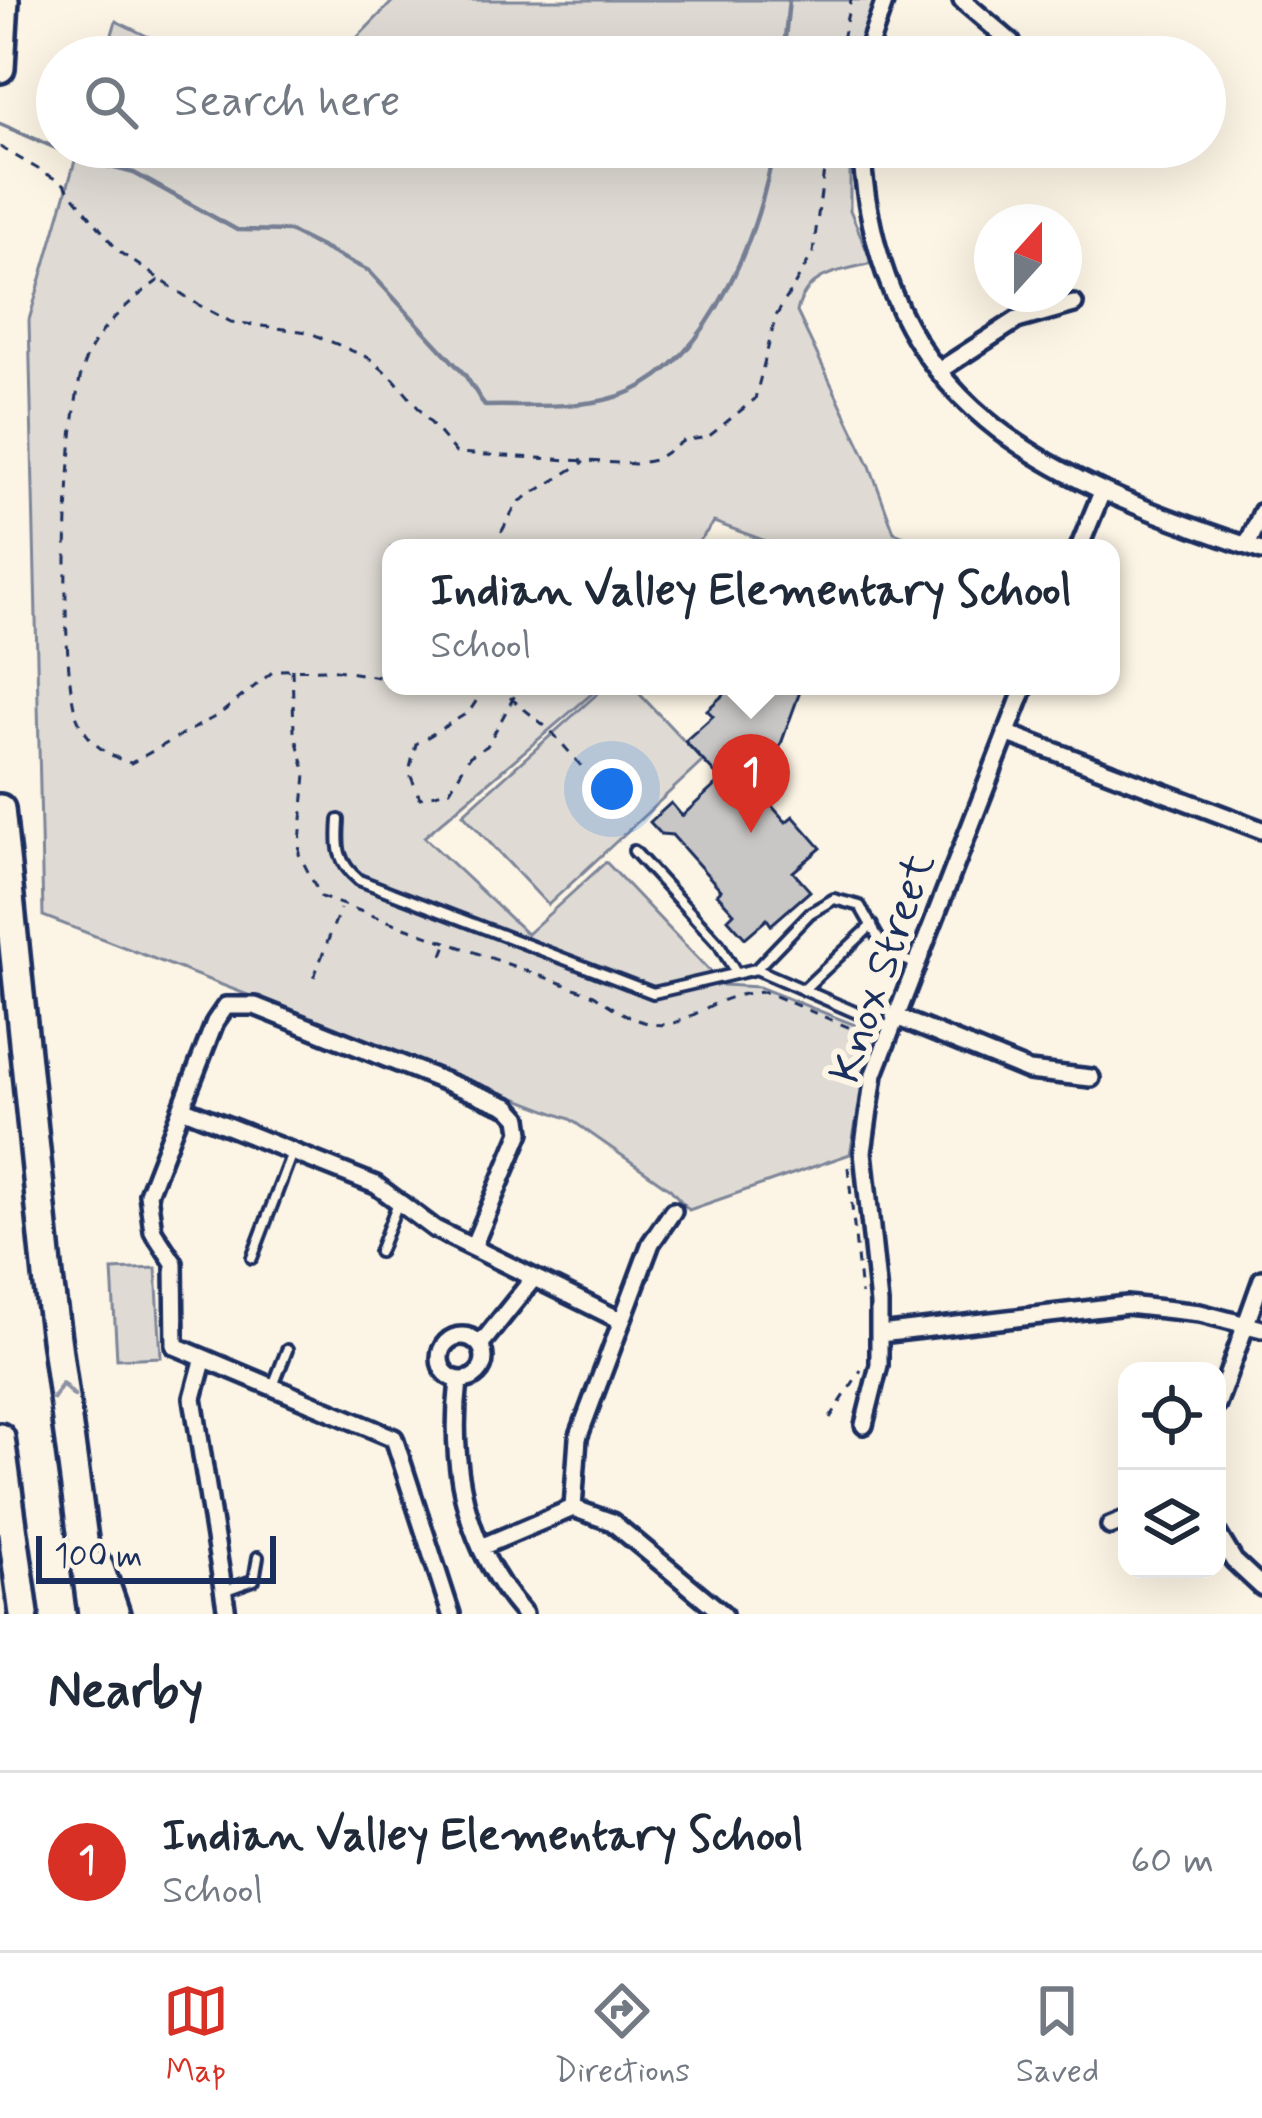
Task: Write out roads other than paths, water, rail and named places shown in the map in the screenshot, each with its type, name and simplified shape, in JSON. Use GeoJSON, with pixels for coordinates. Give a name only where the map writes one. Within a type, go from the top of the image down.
{"type":"FeatureCollection","features":[{"type":"Feature","properties":{"kind":"highway"},"geometry":{"type":"LineString","coordinates":[[0,68],[4,0]]}},
{"type":"Feature","properties":{"kind":"highway"},"geometry":{"type":"LineString","coordinates":[[0,809],[93,1614]]}},
{"type":"Feature","properties":{"kind":"highway"},"geometry":{"type":"LineString","coordinates":[[0,1438],[24,1614]]}},
{"type":"Feature","properties":{"kind":"highway"},"geometry":{"type":"LineString","coordinates":[[78,1507],[115,1614]]}},
{"type":"Feature","properties":{"kind":"street"},"geometry":{"type":"LineString","coordinates":[[873,36],[885,0]]}},
{"type":"Feature","properties":{"kind":"street"},"geometry":{"type":"LineString","coordinates":[[962,0],[1005,36]]}},
{"type":"Feature","properties":{"kind":"street"},"geometry":{"type":"LineString","coordinates":[[865,168],[878,248],[909,324],[964,402],[1013,445],[1102,492],[1255,549],[1262,512]]}},
{"type":"Feature","properties":{"kind":"street"},"geometry":{"type":"LineString","coordinates":[[940,370],[1017,320],[1046,312]]}},
{"type":"Feature","properties":{"kind":"street"},"geometry":{"type":"LineString","coordinates":[[1083,539],[1102,492]]}},
{"type":"Feature","properties":{"kind":"street","name":"Knox Street"},"geometry":{"type":"LineString","coordinates":[[864,1425],[879,1365],[880,1334],[863,1152],[889,1029],[1021,695]]}},
{"type":"Feature","properties":{"kind":"street"},"geometry":{"type":"LineString","coordinates":[[1006,733],[1262,830]]}},
{"type":"Feature","properties":{"kind":"street"},"geometry":{"type":"LineString","coordinates":[[451,1614],[394,1438],[175,1346],[173,1263],[153,1231],[148,1194],[215,1022],[235,1003],[509,1107],[519,1118],[520,1132],[473,1247]]}},
{"type":"Feature","properties":{"kind":"street"},"geometry":{"type":"LineString","coordinates":[[889,1029],[1029,1071],[1091,1078]]}},
{"type":"Feature","properties":{"kind":"street"},"geometry":{"type":"LineString","coordinates":[[182,1108],[293,1149],[400,1198],[435,1229],[622,1321]]}},
{"type":"Feature","properties":{"kind":"street"},"geometry":{"type":"LineString","coordinates":[[573,1508],[578,1438],[651,1243],[674,1211]]}},
{"type":"Feature","properties":{"kind":"street"},"geometry":{"type":"LineString","coordinates":[[459,1380],[481,1370],[480,1345],[533,1279]]}},
{"type":"Feature","properties":{"kind":"street"},"geometry":{"type":"LineString","coordinates":[[1226,1387],[1255,1327],[1262,1279]]}},
{"type":"Feature","properties":{"kind":"street"},"geometry":{"type":"LineString","coordinates":[[880,1334],[1107,1306],[1174,1309],[1255,1327]]}},
{"type":"Feature","properties":{"kind":"street"},"geometry":{"type":"LineString","coordinates":[[480,1345],[466,1336],[443,1346],[441,1363],[459,1380],[455,1462],[481,1547],[497,1581],[524,1614]]}},
{"type":"Feature","properties":{"kind":"street"},"geometry":{"type":"LineString","coordinates":[[203,1361],[193,1398],[219,1593],[226,1614]]}},
{"type":"Feature","properties":{"kind":"street"},"geometry":{"type":"LineString","coordinates":[[481,1547],[573,1508],[612,1522],[713,1611]]}},
{"type":"Feature","properties":{"kind":"street"},"geometry":{"type":"LineString","coordinates":[[1110,1526],[1118,1523]]}},
{"type":"Feature","properties":{"kind":"street"},"geometry":{"type":"LineString","coordinates":[[1226,1549],[1262,1587]]}},
{"type":"Feature","properties":{"kind":"lane"},"geometry":{"type":"LineString","coordinates":[[339,820],[337,849],[346,869],[401,896],[653,993],[756,970],[889,1029]]}},
{"type":"Feature","properties":{"kind":"lane"},"geometry":{"type":"LineString","coordinates":[[634,851],[719,944],[736,973]]}},
{"type":"Feature","properties":{"kind":"lane"},"geometry":{"type":"LineString","coordinates":[[756,970],[810,914],[834,899],[852,900],[888,955],[915,963]]}},
{"type":"Feature","properties":{"kind":"lane"},"geometry":{"type":"LineString","coordinates":[[803,989],[872,925]]}},
{"type":"Feature","properties":{"kind":"lane"},"geometry":{"type":"LineString","coordinates":[[252,1258],[293,1149]]}},
{"type":"Feature","properties":{"kind":"lane"},"geometry":{"type":"LineString","coordinates":[[379,1252],[400,1198]]}},
{"type":"Feature","properties":{"kind":"lane"},"geometry":{"type":"LineString","coordinates":[[272,1388],[286,1350]]}},
{"type":"Feature","properties":{"kind":"lane"},"geometry":{"type":"LineString","coordinates":[[219,1593],[254,1580],[258,1557]]}},
{"type":"Feature","properties":{"kind":"waterway"},"geometry":{"type":"LineString","coordinates":[[785,36],[789,0]]}},
{"type":"Feature","properties":{"kind":"waterway"},"geometry":{"type":"LineString","coordinates":[[0,124],[36,139]]}},
{"type":"Feature","properties":{"kind":"waterway"},"geometry":{"type":"LineString","coordinates":[[115,168],[134,173],[237,230],[289,231],[369,271],[465,375],[485,406],[596,402],[630,392],[659,375],[686,350],[728,288],[757,216],[770,168]]}},
{"type":"Feature","properties":{"kind":"place","name":"Indian Valley Elementary School"},"geometry":{"type":"Point","coordinates":[751,833]}}]}
